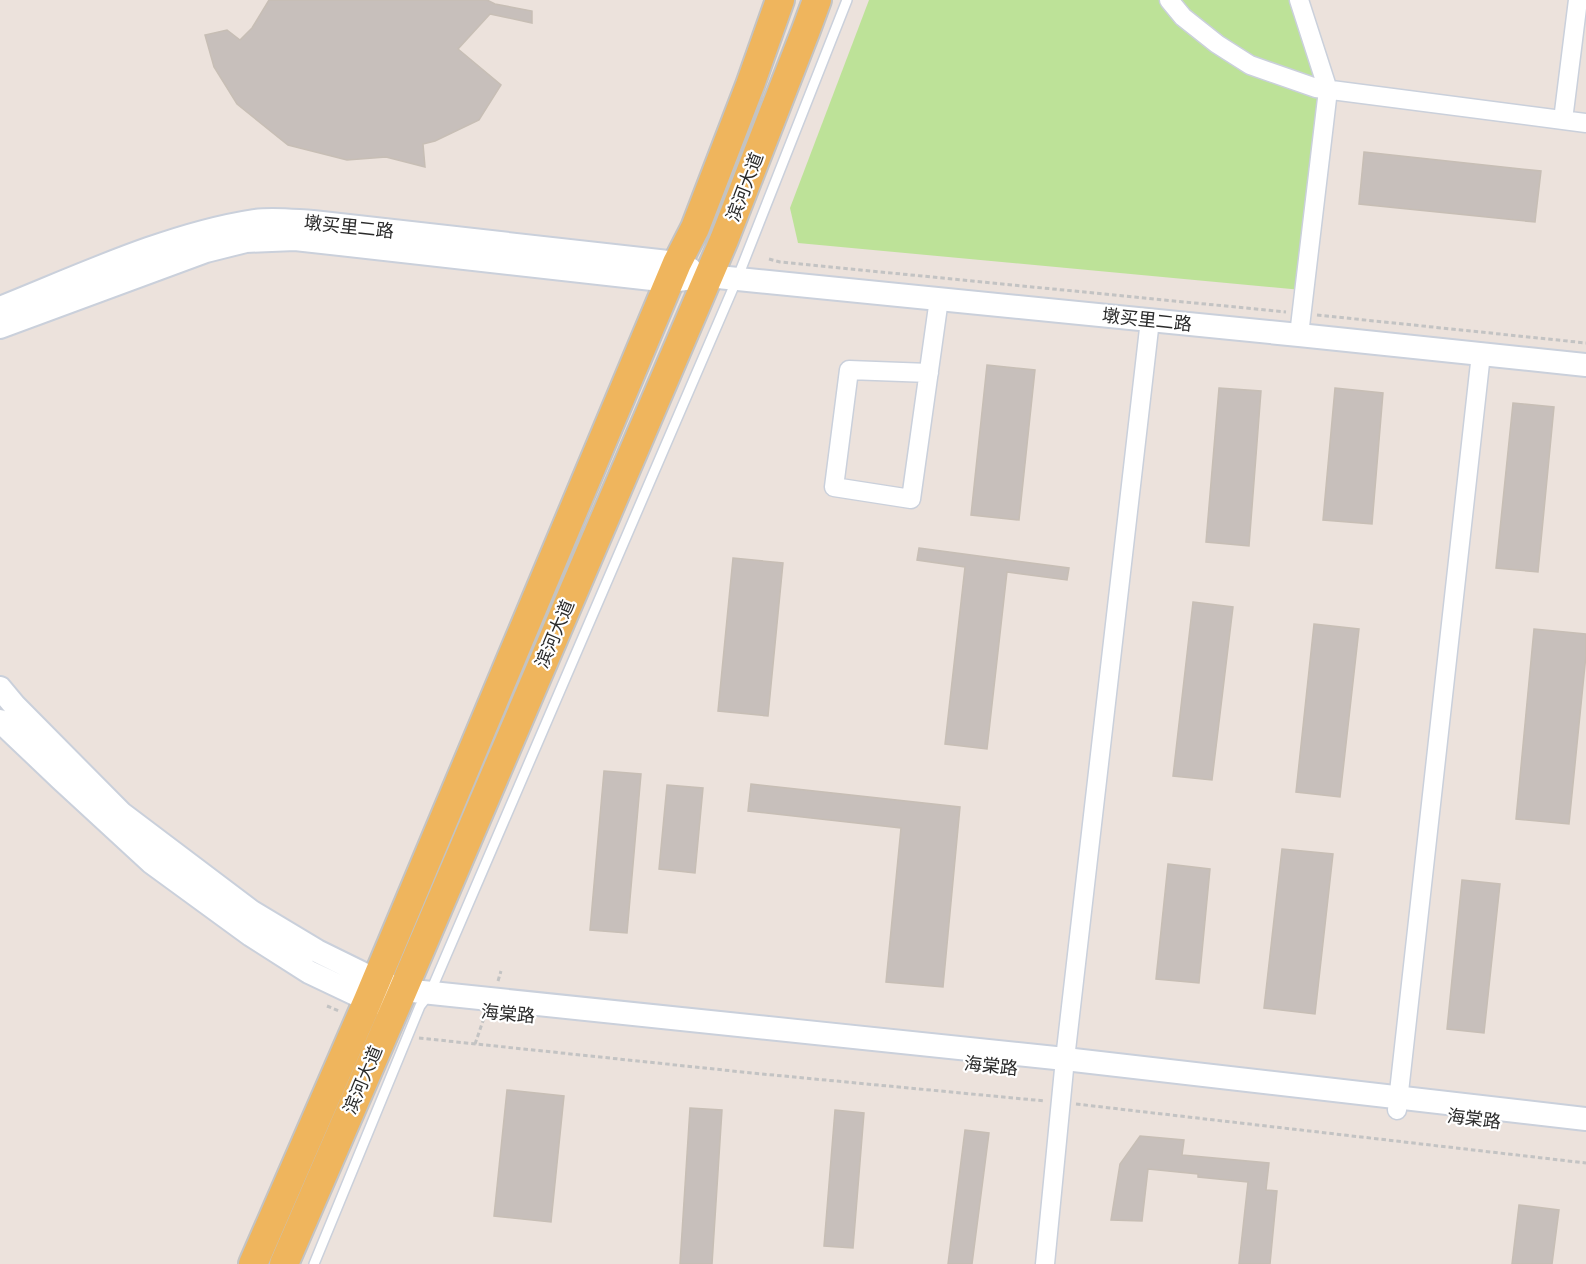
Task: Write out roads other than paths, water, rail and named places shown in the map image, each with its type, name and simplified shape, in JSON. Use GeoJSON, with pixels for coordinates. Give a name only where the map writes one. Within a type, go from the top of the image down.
{"type":"FeatureCollection","features":[{"type":"Feature","properties":{"kind":"main road","name":"滨河大道"},"geometry":{"type":"LineString","coordinates":[[253,1264],[368,1000],[699,217],[780,0]]}},
{"type":"Feature","properties":{"kind":"main road","name":"滨河大道"},"geometry":{"type":"LineString","coordinates":[[284,1264],[412,999],[708,276],[817,0]]}},
{"type":"Feature","properties":{"kind":"street"},"geometry":{"type":"LineString","coordinates":[[1169,0],[1184,17],[1217,44],[1250,65],[1316,88],[1586,123]]}},
{"type":"Feature","properties":{"kind":"street"},"geometry":{"type":"LineString","coordinates":[[1299,0],[1328,90],[1300,324]]}},
{"type":"Feature","properties":{"kind":"street"},"geometry":{"type":"LineString","coordinates":[[1563,120],[1578,0]]}},
{"type":"Feature","properties":{"kind":"street","name":"墩买里二路"},"geometry":{"type":"LineString","coordinates":[[0,308],[156,246],[217,229],[256,220],[314,222],[708,276],[1150,320],[1300,324],[1481,354],[1586,365]]}},
{"type":"Feature","properties":{"kind":"street","name":"墩买里二路"},"geometry":{"type":"LineString","coordinates":[[0,327],[206,251],[246,242],[295,239],[674,272]]}},
{"type":"Feature","properties":{"kind":"street"},"geometry":{"type":"LineString","coordinates":[[929,373],[849,370],[834,487],[912,499],[939,299]]}},
{"type":"Feature","properties":{"kind":"street"},"geometry":{"type":"LineString","coordinates":[[1045,1264],[1060,1102],[1150,320]]}},
{"type":"Feature","properties":{"kind":"street"},"geometry":{"type":"LineString","coordinates":[[1397,1104],[1481,354]]}},
{"type":"Feature","properties":{"kind":"street","name":"海棠路"},"geometry":{"type":"LineString","coordinates":[[0,688],[4,719],[121,813],[252,912],[317,951],[368,1000],[412,999],[543,1017],[1064,1067],[1397,1104],[1586,1131]]}},
{"type":"Feature","properties":{"kind":"street","name":"海棠路"},"geometry":{"type":"LineString","coordinates":[[1397,1104],[1586,1119]]}},
{"type":"Feature","properties":{"kind":"lane"},"geometry":{"type":"LineString","coordinates":[[314,1264],[408,1036],[412,999],[587,630],[737,279],[848,0]]}}]}
